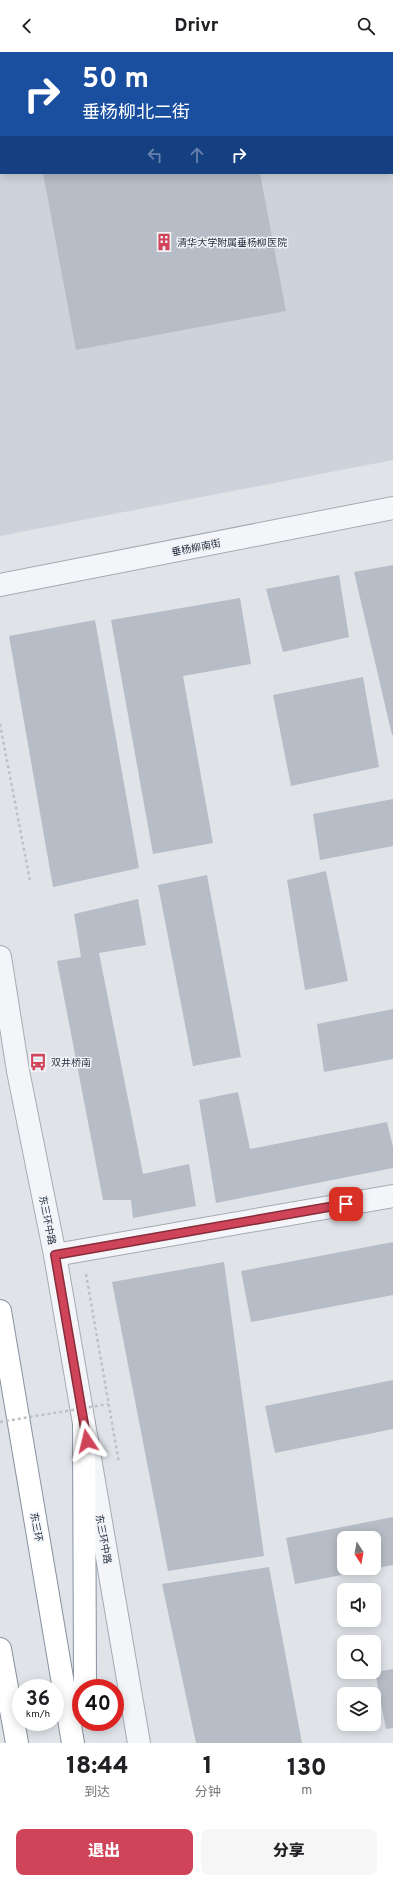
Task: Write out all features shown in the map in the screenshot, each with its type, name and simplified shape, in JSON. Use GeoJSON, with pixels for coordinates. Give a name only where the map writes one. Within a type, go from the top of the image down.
{"type":"FeatureCollection","features":[{"type":"Feature","properties":{"kind":"highway","name":"东三环"},"geometry":{"type":"LineString","coordinates":[[0,1311],[73,1743]]}},
{"type":"Feature","properties":{"kind":"highway"},"geometry":{"type":"LineString","coordinates":[[84,1425],[85,1679]]}},
{"type":"Feature","properties":{"kind":"highway"},"geometry":{"type":"LineString","coordinates":[[0,1649],[16,1743]]}},
{"type":"Feature","properties":{"kind":"highway"},"geometry":{"type":"LineString","coordinates":[[0,1705],[16,1743]]}},
{"type":"Feature","properties":{"kind":"highway"},"geometry":{"type":"LineString","coordinates":[[85,1731],[85,1743]]}},
{"type":"Feature","properties":{"kind":"street","name":"垂杨柳南街"},"geometry":{"type":"LineString","coordinates":[[0,586],[393,508]]}},
{"type":"Feature","properties":{"kind":"street","name":"东三环中路"},"geometry":{"type":"LineString","coordinates":[[0,957],[18,1071],[55,1255],[140,1743]]}},
{"type":"Feature","properties":{"kind":"street"},"geometry":{"type":"LineString","coordinates":[[55,1255],[393,1196]]}},
{"type":"Feature","properties":{"kind":"path"},"geometry":{"type":"LineString","coordinates":[[0,724],[30,881]]}},
{"type":"Feature","properties":{"kind":"path"},"geometry":{"type":"LineString","coordinates":[[82,1251],[119,1463]]}},
{"type":"Feature","properties":{"kind":"path"},"geometry":{"type":"LineString","coordinates":[[0,1422],[108,1404]]}},
{"type":"Feature","properties":{"kind":"shaded area"},"geometry":{"type":"Polygon","coordinates":[[[0,174],[393,174],[393,460],[0,536],[0,174]]]}},
{"type":"Feature","properties":{"kind":"building","name":"清华大学附属垂杨柳医院"},"geometry":{"type":"Polygon","coordinates":[[[43,174],[260,174],[286,311],[76,350],[43,174]]]}},
{"type":"Feature","properties":{"kind":"building"},"geometry":{"type":"Polygon","coordinates":[[[393,565],[393,735],[392,735],[354,572],[393,565]]]}},
{"type":"Feature","properties":{"kind":"building"},"geometry":{"type":"Polygon","coordinates":[[[339,575],[349,637],[283,652],[266,589],[339,575]]]}},
{"type":"Feature","properties":{"kind":"building"},"geometry":{"type":"Polygon","coordinates":[[[240,598],[251,664],[183,676],[213,843],[153,854],[111,620],[240,598]]]}},
{"type":"Feature","properties":{"kind":"building"},"geometry":{"type":"Polygon","coordinates":[[[95,620],[139,868],[53,887],[9,636],[95,620]]]}},
{"type":"Feature","properties":{"kind":"building"},"geometry":{"type":"Polygon","coordinates":[[[363,677],[379,767],[291,786],[273,695],[363,677]]]}},
{"type":"Feature","properties":{"kind":"building"},"geometry":{"type":"Polygon","coordinates":[[[393,799],[393,846],[320,860],[313,814],[393,799]]]}},
{"type":"Feature","properties":{"kind":"building"},"geometry":{"type":"Polygon","coordinates":[[[326,871],[348,981],[305,990],[287,880],[326,871]]]}},
{"type":"Feature","properties":{"kind":"building"},"geometry":{"type":"Polygon","coordinates":[[[207,875],[241,1057],[193,1066],[158,885],[207,875]]]}},
{"type":"Feature","properties":{"kind":"building"},"geometry":{"type":"Polygon","coordinates":[[[138,899],[146,945],[99,953],[143,1174],[189,1164],[196,1206],[133,1218],[131,1200],[103,1200],[57,961],[81,957],[74,914],[138,899]]]}},
{"type":"Feature","properties":{"kind":"building"},"geometry":{"type":"Polygon","coordinates":[[[393,1009],[393,1059],[324,1072],[317,1024],[393,1009]]]}},
{"type":"Feature","properties":{"kind":"building"},"geometry":{"type":"Polygon","coordinates":[[[238,1092],[250,1149],[387,1122],[393,1147],[393,1168],[216,1203],[199,1100],[238,1092]]]}},
{"type":"Feature","properties":{"kind":"building"},"geometry":{"type":"Polygon","coordinates":[[[393,1242],[393,1295],[251,1322],[241,1271],[393,1242]]]}},
{"type":"Feature","properties":{"kind":"building"},"geometry":{"type":"Polygon","coordinates":[[[224,1262],[264,1556],[168,1571],[112,1282],[224,1262]]]}},
{"type":"Feature","properties":{"kind":"building"},"geometry":{"type":"Polygon","coordinates":[[[393,1380],[393,1429],[275,1453],[265,1406],[393,1380]]]}},
{"type":"Feature","properties":{"kind":"building"},"geometry":{"type":"Polygon","coordinates":[[[393,1517],[393,1565],[381,1567],[381,1531],[337,1531],[337,1575],[341,1575],[295,1584],[286,1538],[393,1517]]]}},
{"type":"Feature","properties":{"kind":"building"},"geometry":{"type":"Polygon","coordinates":[[[269,1567],[302,1743],[196,1743],[162,1584],[269,1567]]]}},
{"type":"Feature","properties":{"kind":"building"},"geometry":{"type":"Polygon","coordinates":[[[393,1669],[393,1728],[386,1729],[381,1703],[381,1687],[378,1687],[376,1679],[381,1679],[381,1671],[393,1669]]]}},
{"type":"Feature","properties":{"kind":"place","name":"清华大学附属垂杨柳医院"},"geometry":{"type":"Point","coordinates":[164,242]}},
{"type":"Feature","properties":{"kind":"place","name":"双井桥南"},"geometry":{"type":"Point","coordinates":[38,1062]}},
{"type":"Feature","properties":{"kind":"route"},"geometry":{"type":"LineString","coordinates":[[87,1441],[55,1255],[346,1204]]}}]}
